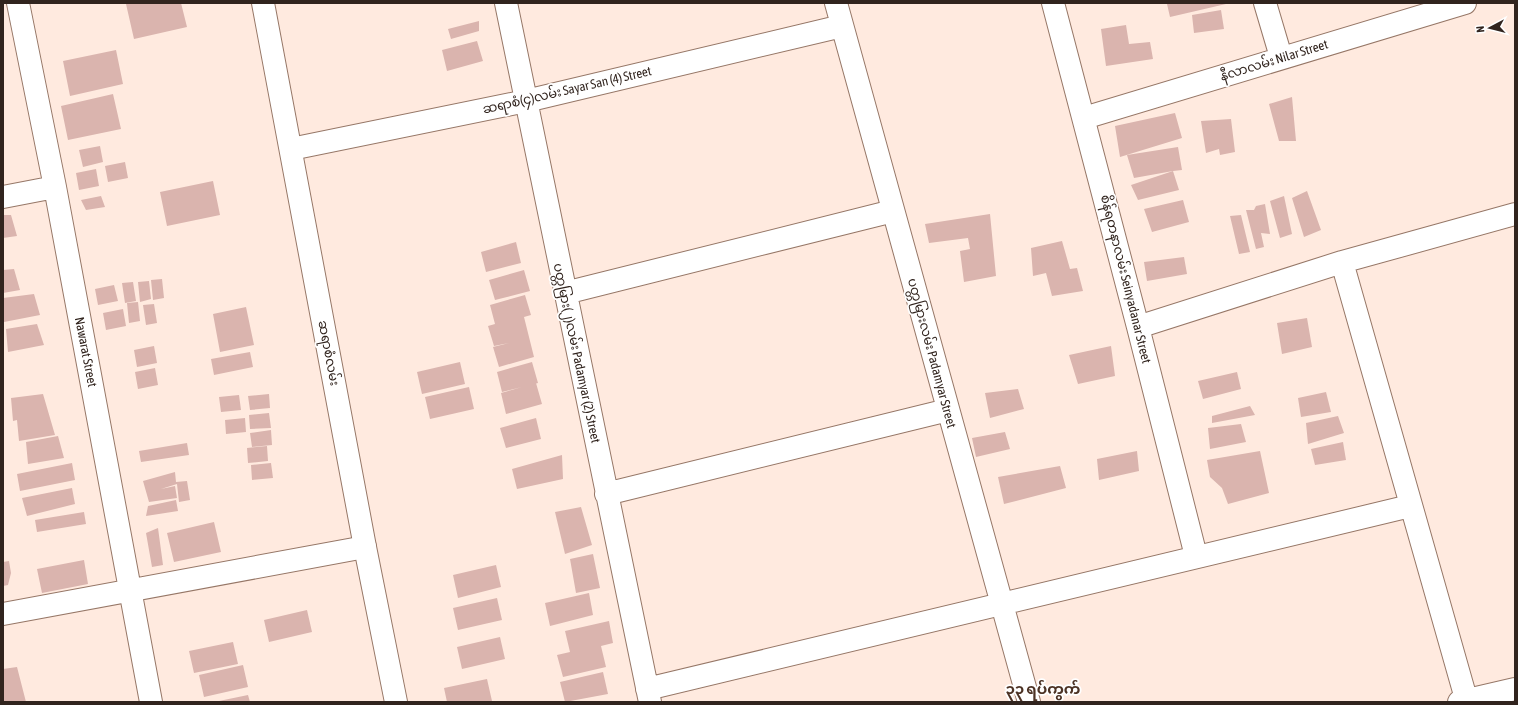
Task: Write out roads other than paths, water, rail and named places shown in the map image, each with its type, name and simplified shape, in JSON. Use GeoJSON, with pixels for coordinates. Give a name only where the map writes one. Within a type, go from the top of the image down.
{"type":"FeatureCollection","features":[{"type":"Feature","properties":{"kind":"street","name":"Nawarat Street"},"geometry":{"type":"LineString","coordinates":[[18,3],[55,187],[151,702]]}},
{"type":"Feature","properties":{"kind":"street","name":"ဆရာစံလမ်း"},"geometry":{"type":"LineString","coordinates":[[263,3],[365,547],[396,702]]}},
{"type":"Feature","properties":{"kind":"street","name":"ပတ္တမြား(၂)လမ်း Padamyar (2) Street"},"geometry":{"type":"LineString","coordinates":[[506,3],[648,695]]}},
{"type":"Feature","properties":{"kind":"street","name":"ပတ္တမြားလမ်း Padamyar Street"},"geometry":{"type":"LineString","coordinates":[[836,3],[1029,702]]}},
{"type":"Feature","properties":{"kind":"street","name":"စိန်ရတနာလမ်း Seinyadanar Street"},"geometry":{"type":"LineString","coordinates":[[1053,3],[1084,118],[1196,556]]}},
{"type":"Feature","properties":{"kind":"street"},"geometry":{"type":"LineString","coordinates":[[1265,3],[1281,57]]}},
{"type":"Feature","properties":{"kind":"street","name":"နီလာလမ်း Nilar Street"},"geometry":{"type":"LineString","coordinates":[[1084,118],[1281,57],[1465,3]]}},
{"type":"Feature","properties":{"kind":"street","name":"ဆရာစံ(၄)လမ်း Sayar San (4) Street"},"geometry":{"type":"LineString","coordinates":[[291,149],[526,101],[842,26]]}},
{"type":"Feature","properties":{"kind":"street"},"geometry":{"type":"LineString","coordinates":[[3,197],[55,187]]}},
{"type":"Feature","properties":{"kind":"street"},"geometry":{"type":"LineString","coordinates":[[565,293],[893,211]]}},
{"type":"Feature","properties":{"kind":"street"},"geometry":{"type":"LineString","coordinates":[[1138,327],[1342,262],[1515,214]]}},
{"type":"Feature","properties":{"kind":"street"},"geometry":{"type":"LineString","coordinates":[[1342,262],[1464,701],[1515,690]]}},
{"type":"Feature","properties":{"kind":"street"},"geometry":{"type":"LineString","coordinates":[[606,494],[948,410]]}},
{"type":"Feature","properties":{"kind":"street"},"geometry":{"type":"LineString","coordinates":[[648,695],[1196,556],[1410,506]]}},
{"type":"Feature","properties":{"kind":"street"},"geometry":{"type":"LineString","coordinates":[[3,614],[365,547]]}},
{"type":"Feature","properties":{"kind":"district","name":"၃၃ ရပ်ကွက်"},"geometry":{"type":"Point","coordinates":[1043,688]}}]}
